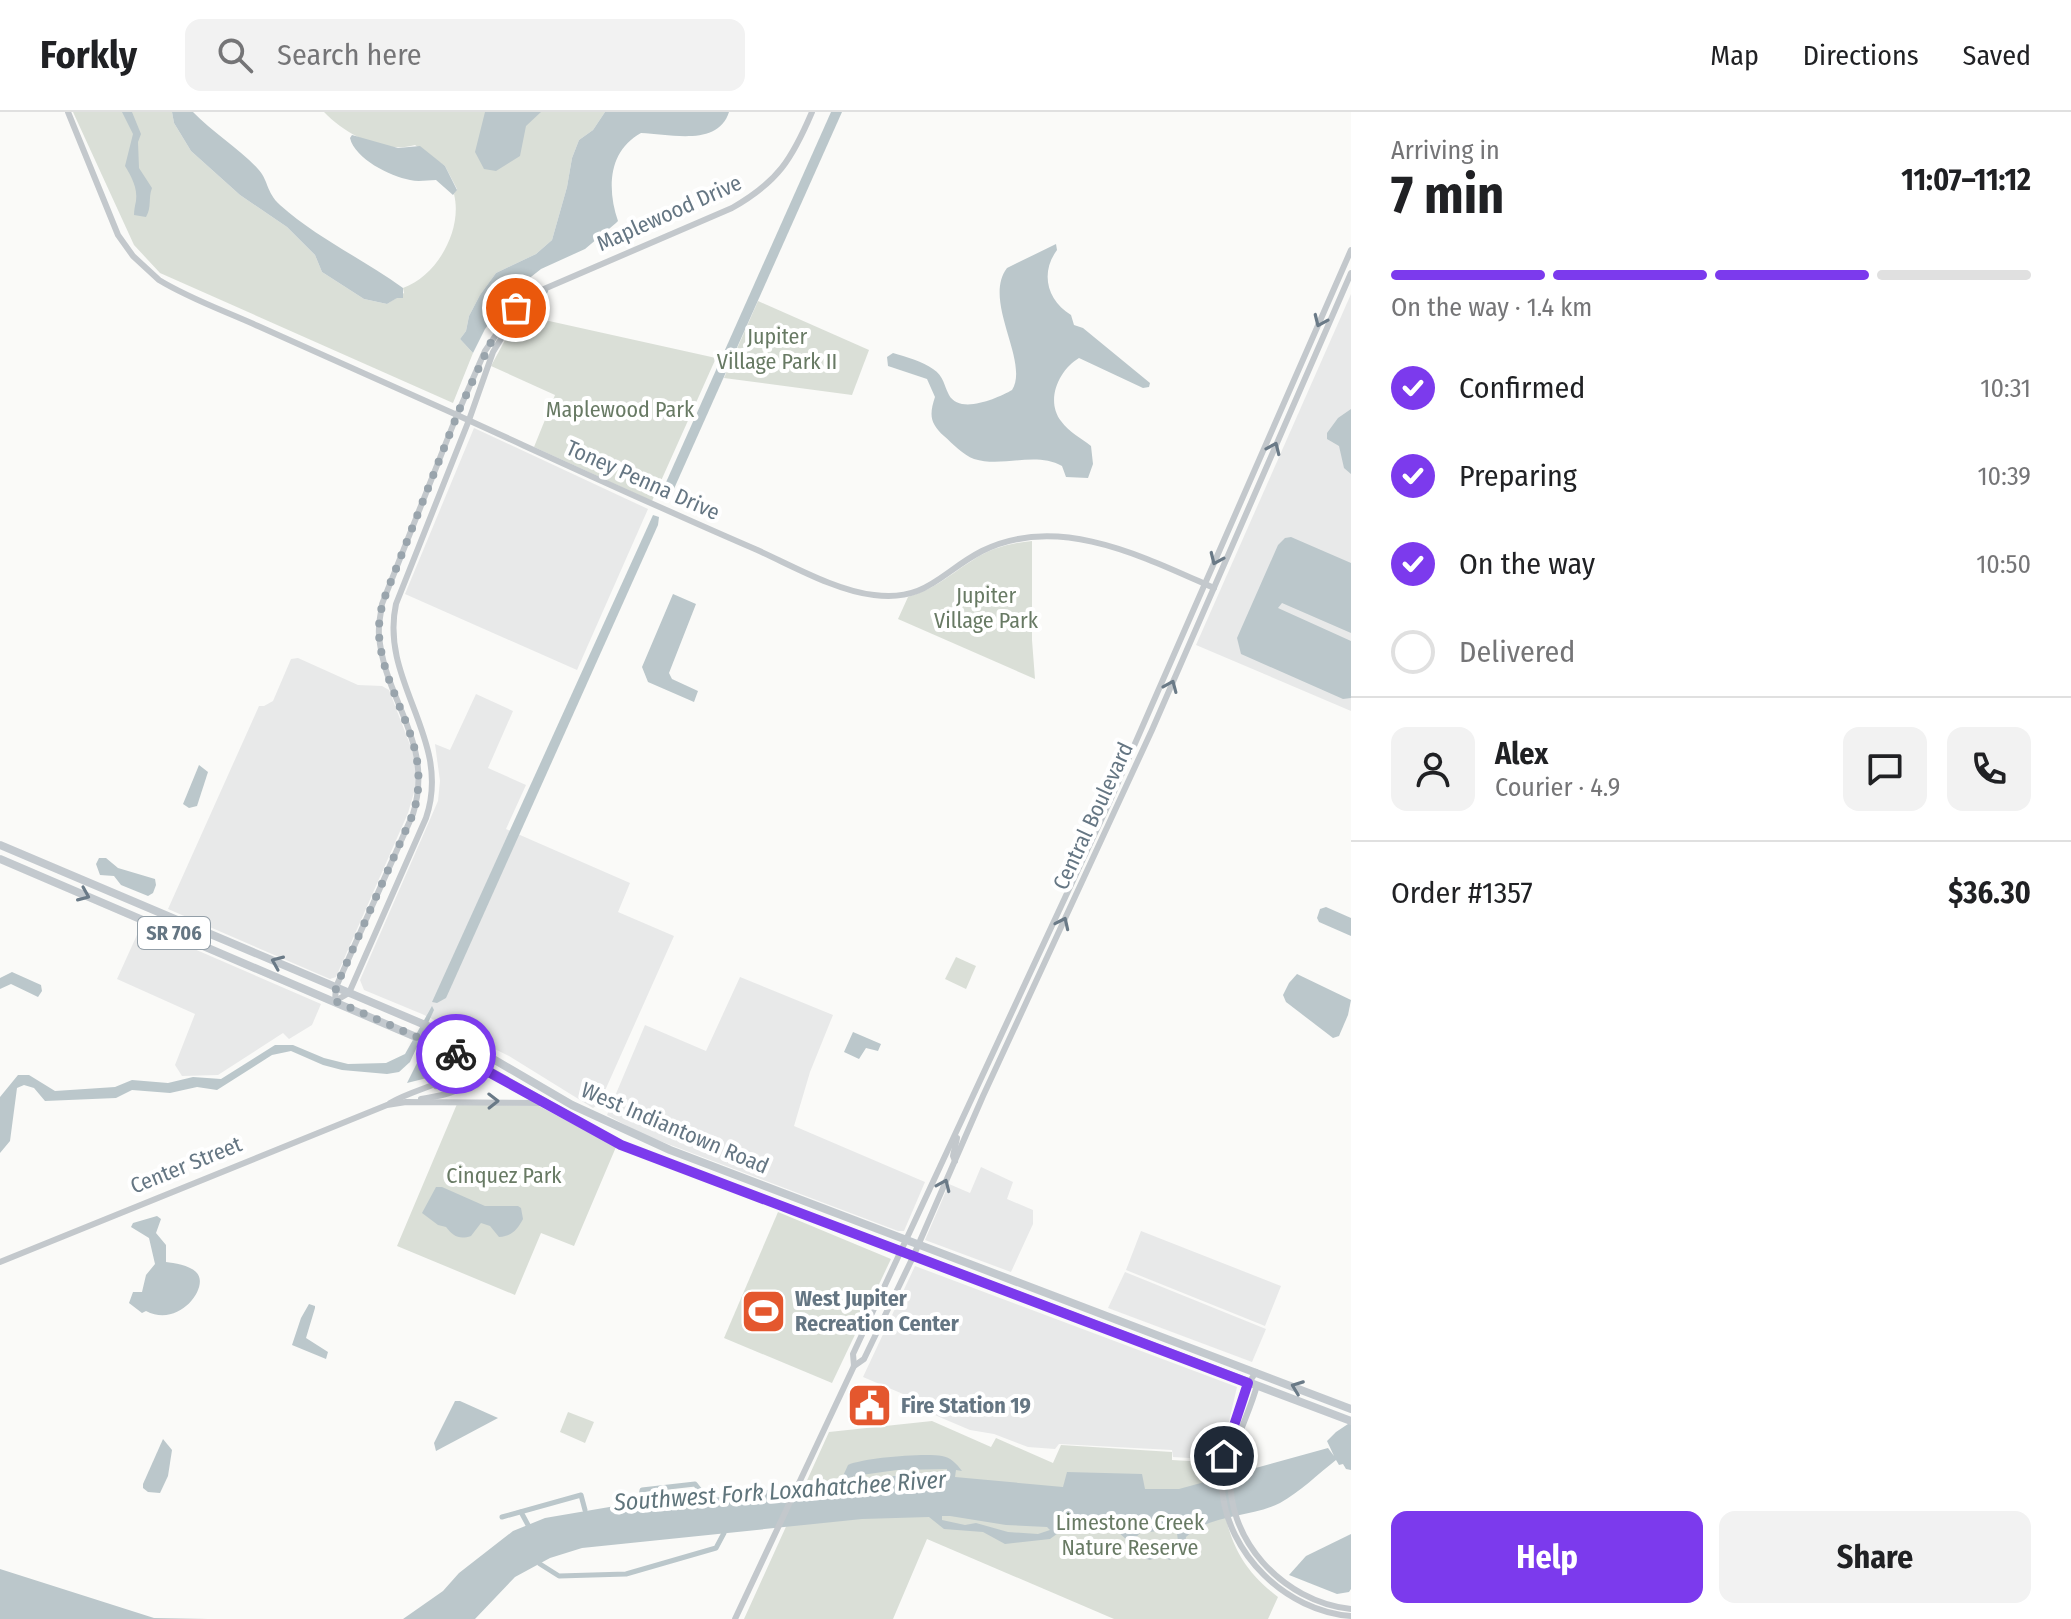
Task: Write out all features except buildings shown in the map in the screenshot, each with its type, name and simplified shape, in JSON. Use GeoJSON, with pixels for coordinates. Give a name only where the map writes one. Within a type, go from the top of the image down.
{"type":"FeatureCollection","features":[{"type":"Feature","properties":{"kind":"main road","name":"West Indiantown Road"},"geometry":{"type":"LineString","coordinates":[[0,845],[429,1027],[630,1133],[918,1246],[1351,1409]]}},
{"type":"Feature","properties":{"kind":"main road","name":"West Indiantown Road"},"geometry":{"type":"LineString","coordinates":[[0,859],[472,1061],[621,1145],[1349,1421]]}},
{"type":"Feature","properties":{"kind":"main road"},"geometry":{"type":"LineString","coordinates":[[426,1040],[448,1064],[445,1077],[436,1085]]}},
{"type":"Feature","properties":{"kind":"street","name":"Toney Penna Drive"},"geometry":{"type":"LineString","coordinates":[[68,112],[118,235],[133,256],[159,280],[647,502],[860,593],[884,596],[915,592],[936,583],[982,551],[1005,542],[1031,538],[1068,538],[1109,545],[1214,588]]}},
{"type":"Feature","properties":{"kind":"street","name":"Maplewood Drive"},"geometry":{"type":"LineString","coordinates":[[335,1001],[336,987],[413,814],[419,791],[419,758],[385,663],[379,623],[387,587],[485,351],[500,328],[526,299],[732,208],[758,193],[791,157],[812,112]]}},
{"type":"Feature","properties":{"kind":"street","name":"Central Boulevard"},"geometry":{"type":"LineString","coordinates":[[854,1366],[853,1354],[1109,803],[1351,250]]}},
{"type":"Feature","properties":{"kind":"street","name":"Central Boulevard"},"geometry":{"type":"LineString","coordinates":[[854,1366],[864,1359],[913,1257],[989,1083],[1123,794],[1351,273]]}},
{"type":"Feature","properties":{"kind":"street","name":"Maplewood Drive"},"geometry":{"type":"LineString","coordinates":[[349,993],[430,807],[434,783],[432,760],[395,655],[394,615],[400,593],[493,352],[513,319],[548,287]]}},
{"type":"Feature","properties":{"kind":"street"},"geometry":{"type":"LineString","coordinates":[[335,1001],[349,993]]}},
{"type":"Feature","properties":{"kind":"street","name":"Center Street"},"geometry":{"type":"LineString","coordinates":[[0,1262],[387,1105],[404,1095],[436,1085],[464,1070],[479,1051]]}},
{"type":"Feature","properties":{"kind":"street"},"geometry":{"type":"LineString","coordinates":[[406,1102],[448,1095],[463,1089],[483,1067],[488,1056]]}},
{"type":"Feature","properties":{"kind":"street"},"geometry":{"type":"LineString","coordinates":[[980,1079],[989,1083]]}},
{"type":"Feature","properties":{"kind":"street","name":"Center Street"},"geometry":{"type":"LineString","coordinates":[[387,1105],[512,1101],[547,1104]]}},
{"type":"Feature","properties":{"kind":"street"},"geometry":{"type":"LineString","coordinates":[[955,1161],[954,1149],[962,1119]]}},
{"type":"Feature","properties":{"kind":"street"},"geometry":{"type":"LineString","coordinates":[[735,1619],[854,1366]]}},
{"type":"Feature","properties":{"kind":"street"},"geometry":{"type":"LineString","coordinates":[[1256,1372],[1230,1471],[1239,1522],[1255,1554],[1274,1575],[1306,1596],[1351,1609]]}},
{"type":"Feature","properties":{"kind":"street"},"geometry":{"type":"LineString","coordinates":[[1252,1385],[1228,1439],[1222,1473],[1224,1504],[1231,1525],[1249,1558],[1281,1590],[1318,1609],[1351,1616]]}},
{"type":"Feature","properties":{"kind":"shaded area"},"geometry":{"type":"Polygon","coordinates":[[[1351,294],[1351,711],[1196,645],[1351,294]]]}},
{"type":"Feature","properties":{"kind":"shaded area"},"geometry":{"type":"Polygon","coordinates":[[[474,428],[648,509],[577,670],[405,594],[474,428]]]}},
{"type":"Feature","properties":{"kind":"shaded area"},"geometry":{"type":"Polygon","coordinates":[[[298,658],[358,685],[382,686],[389,690],[416,769],[415,789],[408,813],[336,977],[330,979],[168,909],[259,706],[273,701],[291,659],[298,658]]]}},
{"type":"Feature","properties":{"kind":"shaded area"},"geometry":{"type":"Polygon","coordinates":[[[476,694],[513,711],[488,768],[526,785],[506,829],[630,883],[618,912],[674,936],[599,1104],[593,1108],[509,1056],[364,990],[360,980],[438,801],[440,781],[435,744],[450,750],[476,694]]]}},
{"type":"Feature","properties":{"kind":"shaded area"},"geometry":{"type":"Polygon","coordinates":[[[141,926],[321,1004],[312,1025],[289,1039],[283,1033],[218,1075],[182,1076],[175,1065],[195,1014],[117,979],[141,926]]]}},
{"type":"Feature","properties":{"kind":"shaded area"},"geometry":{"type":"Polygon","coordinates":[[[740,977],[833,1015],[810,1072],[794,1126],[925,1182],[904,1231],[644,1135],[607,1115],[645,1025],[706,1051],[740,977]]]}},
{"type":"Feature","properties":{"kind":"shaded area"},"geometry":{"type":"Polygon","coordinates":[[[981,1167],[1013,1182],[1007,1199],[1033,1210],[1033,1224],[1011,1272],[925,1240],[949,1184],[970,1193],[981,1167]]]}},
{"type":"Feature","properties":{"kind":"shaded area"},"geometry":{"type":"Polygon","coordinates":[[[1141,1231],[1281,1286],[1265,1326],[1126,1270],[1141,1231]]]}},
{"type":"Feature","properties":{"kind":"shaded area"},"geometry":{"type":"Polygon","coordinates":[[[915,1266],[1237,1387],[1220,1460],[1173,1457],[1172,1450],[1059,1444],[1055,1449],[1028,1447],[994,1434],[970,1430],[937,1416],[903,1394],[863,1377],[915,1266]]]}},
{"type":"Feature","properties":{"kind":"shaded area"},"geometry":{"type":"Polygon","coordinates":[[[1125,1272],[1266,1329],[1252,1362],[1108,1308],[1125,1272]]]}},
{"type":"Feature","properties":{"kind":"green space"},"geometry":{"type":"Polygon","coordinates":[[[73,112],[172,112],[174,123],[191,151],[240,195],[287,227],[315,255],[322,272],[364,299],[387,304],[404,293],[403,288],[427,273],[445,250],[455,222],[454,194],[457,189],[445,166],[415,145],[378,145],[354,135],[324,112],[605,112],[593,130],[579,140],[552,240],[536,254],[496,273],[469,316],[466,331],[460,339],[473,353],[453,403],[160,273],[134,245],[73,112]]]}},
{"type":"Feature","properties":{"kind":"green space","name":"Jupiter Village Park II"},"geometry":{"type":"Polygon","coordinates":[[[758,301],[869,350],[852,395],[724,378],[758,301]]]}},
{"type":"Feature","properties":{"kind":"green space","name":"Maplewood Park"},"geometry":{"type":"Polygon","coordinates":[[[522,315],[716,358],[652,501],[534,447],[555,395],[491,366],[522,315]]]}},
{"type":"Feature","properties":{"kind":"green space","name":"Jupiter Village Park"},"geometry":{"type":"Polygon","coordinates":[[[1032,541],[1035,679],[898,619],[908,597],[935,585],[987,552],[1032,541]]]}},
{"type":"Feature","properties":{"kind":"green space"},"geometry":{"type":"Polygon","coordinates":[[[956,957],[976,966],[966,989],[945,979],[956,957]]]}},
{"type":"Feature","properties":{"kind":"green space","name":"Cinquez Park"},"geometry":{"type":"Polygon","coordinates":[[[457,1104],[539,1106],[616,1147],[574,1246],[541,1233],[515,1295],[397,1246],[457,1104]]]}},
{"type":"Feature","properties":{"kind":"green space"},"geometry":{"type":"Polygon","coordinates":[[[778,1212],[891,1259],[832,1383],[724,1338],[778,1212]]]}},
{"type":"Feature","properties":{"kind":"green space"},"geometry":{"type":"Polygon","coordinates":[[[568,1412],[594,1422],[585,1443],[560,1432],[568,1412]]]}},
{"type":"Feature","properties":{"kind":"green space","name":"Limestone Creek Nature Reserve"},"geometry":{"type":"Polygon","coordinates":[[[932,1421],[991,1447],[996,1438],[1053,1463],[1061,1445],[1172,1452],[1172,1460],[1207,1462],[1217,1466],[1232,1539],[1249,1569],[1278,1597],[1268,1619],[1114,1619],[927,1539],[893,1619],[744,1619],[829,1432],[932,1421]]]}},
{"type":"Feature","properties":{"kind":"water"},"geometry":{"type":"Polygon","coordinates":[[[122,112],[132,112],[141,134],[138,142],[139,168],[152,188],[146,217],[134,215],[136,191],[125,166],[133,134],[122,112]]]}},
{"type":"Feature","properties":{"kind":"water"},"geometry":{"type":"Polygon","coordinates":[[[172,112],[193,112],[258,169],[280,205],[309,228],[403,288],[403,298],[387,304],[364,299],[322,272],[315,255],[287,227],[240,195],[191,151],[174,123],[172,112]]]}},
{"type":"Feature","properties":{"kind":"water"},"geometry":{"type":"Polygon","coordinates":[[[485,112],[541,112],[526,126],[520,156],[496,171],[484,169],[475,152],[485,112]]]}},
{"type":"Feature","properties":{"kind":"water"},"geometry":{"type":"Polygon","coordinates":[[[605,112],[729,112],[723,123],[704,134],[641,133],[630,141],[616,160],[613,172],[612,196],[618,221],[585,249],[541,269],[517,288],[485,329],[473,353],[460,339],[480,295],[496,273],[536,254],[552,240],[579,140],[593,130],[605,112]]]}},
{"type":"Feature","properties":{"kind":"water"},"geometry":{"type":"Polygon","coordinates":[[[831,112],[842,112],[673,491],[665,501],[659,498],[831,112]]]}},
{"type":"Feature","properties":{"kind":"water"},"geometry":{"type":"Polygon","coordinates":[[[352,135],[398,148],[420,146],[445,166],[457,190],[453,195],[436,180],[410,180],[393,175],[359,153],[353,146],[352,135]]]}},
{"type":"Feature","properties":{"kind":"water"},"geometry":{"type":"Polygon","coordinates":[[[1056,244],[1048,277],[1056,302],[1071,315],[1074,325],[1083,328],[1150,383],[1149,387],[1143,388],[1079,358],[1060,378],[1054,395],[1056,413],[1068,428],[1091,446],[1093,464],[1088,478],[1066,477],[1062,466],[1041,460],[996,462],[970,457],[933,423],[935,397],[927,379],[888,366],[887,357],[893,353],[924,364],[937,372],[949,395],[962,404],[979,403],[1012,390],[1016,378],[1015,364],[1002,314],[1001,282],[1007,268],[1056,244]]]}},
{"type":"Feature","properties":{"kind":"water"},"geometry":{"type":"Polygon","coordinates":[[[1351,409],[1351,474],[1344,468],[1339,446],[1327,439],[1327,433],[1338,418],[1351,409]]]}},
{"type":"Feature","properties":{"kind":"water"},"geometry":{"type":"Polygon","coordinates":[[[653,515],[659,517],[658,525],[451,987],[446,998],[432,1002],[653,515]]]}},
{"type":"Feature","properties":{"kind":"water"},"geometry":{"type":"Polygon","coordinates":[[[1291,537],[1351,563],[1351,633],[1282,603],[1278,608],[1351,641],[1351,698],[1343,699],[1241,654],[1237,638],[1278,545],[1291,537]]]}},
{"type":"Feature","properties":{"kind":"water"},"geometry":{"type":"Polygon","coordinates":[[[673,594],[696,604],[669,673],[672,679],[698,691],[694,702],[648,682],[642,667],[673,594]]]}},
{"type":"Feature","properties":{"kind":"water"},"geometry":{"type":"Polygon","coordinates":[[[199,765],[208,772],[197,806],[189,808],[183,804],[199,765]]]}},
{"type":"Feature","properties":{"kind":"water"},"geometry":{"type":"Polygon","coordinates":[[[99,858],[106,858],[118,868],[155,879],[153,893],[148,896],[121,885],[114,876],[100,875],[96,864],[99,858]]]}},
{"type":"Feature","properties":{"kind":"water"},"geometry":{"type":"Polygon","coordinates":[[[1326,907],[1351,918],[1351,936],[1319,922],[1320,909],[1326,907]]]}},
{"type":"Feature","properties":{"kind":"water"},"geometry":{"type":"Polygon","coordinates":[[[12,972],[41,985],[42,991],[38,997],[11,984],[0,989],[0,978],[12,972]]]}},
{"type":"Feature","properties":{"kind":"water"},"geometry":{"type":"Polygon","coordinates":[[[1297,974],[1351,1000],[1339,1036],[1333,1038],[1286,1002],[1283,995],[1297,974]]]}},
{"type":"Feature","properties":{"kind":"water"},"geometry":{"type":"Polygon","coordinates":[[[432,1006],[434,1010],[410,1062],[399,1072],[387,1074],[342,1070],[291,1051],[272,1055],[217,1090],[197,1087],[170,1093],[132,1090],[116,1098],[45,1101],[34,1088],[24,1085],[17,1088],[10,1141],[0,1153],[0,1097],[18,1075],[29,1075],[55,1091],[115,1087],[132,1080],[168,1083],[193,1077],[221,1079],[275,1045],[293,1045],[348,1064],[386,1063],[405,1054],[432,1006]]]}},
{"type":"Feature","properties":{"kind":"water"},"geometry":{"type":"Polygon","coordinates":[[[853,1032],[881,1044],[878,1051],[866,1048],[859,1059],[844,1052],[853,1032]]]}},
{"type":"Feature","properties":{"kind":"water"},"geometry":{"type":"Polygon","coordinates":[[[421,1055],[434,1061],[434,1073],[407,1083],[421,1055]]]}},
{"type":"Feature","properties":{"kind":"water"},"geometry":{"type":"Polygon","coordinates":[[[436,1187],[485,1206],[518,1206],[523,1219],[514,1232],[504,1236],[499,1237],[490,1226],[481,1223],[471,1236],[457,1236],[422,1213],[436,1187]]]}},
{"type":"Feature","properties":{"kind":"water"},"geometry":{"type":"Polygon","coordinates":[[[157,1216],[161,1219],[156,1233],[166,1245],[166,1262],[189,1268],[200,1278],[196,1295],[189,1303],[181,1310],[159,1315],[146,1311],[142,1313],[129,1303],[133,1292],[142,1292],[146,1275],[155,1264],[149,1238],[131,1227],[133,1223],[157,1216]]]}},
{"type":"Feature","properties":{"kind":"water"},"geometry":{"type":"Polygon","coordinates":[[[309,1304],[315,1308],[306,1338],[328,1352],[326,1359],[292,1345],[309,1304]]]}},
{"type":"Feature","properties":{"kind":"water"},"geometry":{"type":"Polygon","coordinates":[[[455,1401],[498,1418],[436,1451],[434,1443],[455,1401]]]}},
{"type":"Feature","properties":{"kind":"water","name":"Southwest Fork Loxahatchee River"},"geometry":{"type":"Polygon","coordinates":[[[1351,1422],[1351,1470],[1343,1464],[1339,1465],[1336,1460],[1280,1503],[1206,1524],[1186,1537],[1183,1548],[1170,1560],[1160,1556],[1150,1560],[1135,1555],[1127,1540],[1117,1531],[1065,1528],[1050,1539],[1005,1544],[983,1532],[944,1529],[929,1517],[862,1519],[582,1548],[550,1558],[515,1577],[475,1619],[403,1619],[443,1591],[459,1573],[513,1531],[545,1518],[627,1504],[677,1504],[757,1491],[844,1482],[848,1465],[908,1456],[948,1458],[962,1471],[956,1470],[955,1477],[1063,1487],[1067,1472],[1142,1474],[1145,1489],[1179,1489],[1328,1448],[1334,1456],[1327,1441],[1351,1422]],[[947,1469],[897,1470],[854,1476],[850,1480],[947,1476],[947,1469]],[[942,1516],[942,1520],[965,1525],[976,1523],[1008,1532],[1038,1534],[1050,1530],[1047,1527],[942,1516]],[[1168,1530],[1140,1533],[1132,1542],[1141,1552],[1169,1553],[1178,1541],[1177,1533],[1168,1530]]]}},
{"type":"Feature","properties":{"kind":"water"},"geometry":{"type":"Polygon","coordinates":[[[163,1439],[172,1450],[168,1476],[160,1493],[148,1492],[143,1484],[163,1439]]]}},
{"type":"Feature","properties":{"kind":"water"},"geometry":{"type":"Polygon","coordinates":[[[1351,1534],[1349,1592],[1337,1594],[1289,1575],[1306,1556],[1351,1534]]]}},
{"type":"Feature","properties":{"kind":"water"},"geometry":{"type":"Polygon","coordinates":[[[0,1569],[154,1618],[208,1619],[0,1619],[0,1569]]]}},
{"type":"Feature","properties":{"kind":"waterway","name":"Southwest Fork Loxahatchee River"},"geometry":{"type":"LineString","coordinates":[[640,1504],[642,1490],[695,1484],[707,1499]]}},
{"type":"Feature","properties":{"kind":"waterway"},"geometry":{"type":"LineString","coordinates":[[502,1517],[581,1495],[585,1510]]}},
{"type":"Feature","properties":{"kind":"waterway"},"geometry":{"type":"LineString","coordinates":[[521,1512],[528,1525]]}},
{"type":"Feature","properties":{"kind":"waterway"},"geometry":{"type":"LineString","coordinates":[[540,1564],[559,1576],[626,1574],[716,1548],[724,1533]]}},
{"type":"Feature","properties":{"kind":"way so far"},"geometry":{"type":"LineString","coordinates":[[456,1054],[335,1001],[336,987],[413,814],[419,791],[419,758],[382,653],[379,623],[382,604],[485,351],[516,308]]}},
{"type":"Feature","properties":{"kind":"place","name":"West Jupiter Recreation Center"},"geometry":{"type":"Point","coordinates":[764,1311]}},
{"type":"Feature","properties":{"kind":"place","name":"Fire Station 19"},"geometry":{"type":"Point","coordinates":[870,1405]}},
{"type":"Feature","properties":{"kind":"route"},"geometry":{"type":"LineString","coordinates":[[456,1054],[621,1145],[1248,1383],[1224,1456]]}}]}
